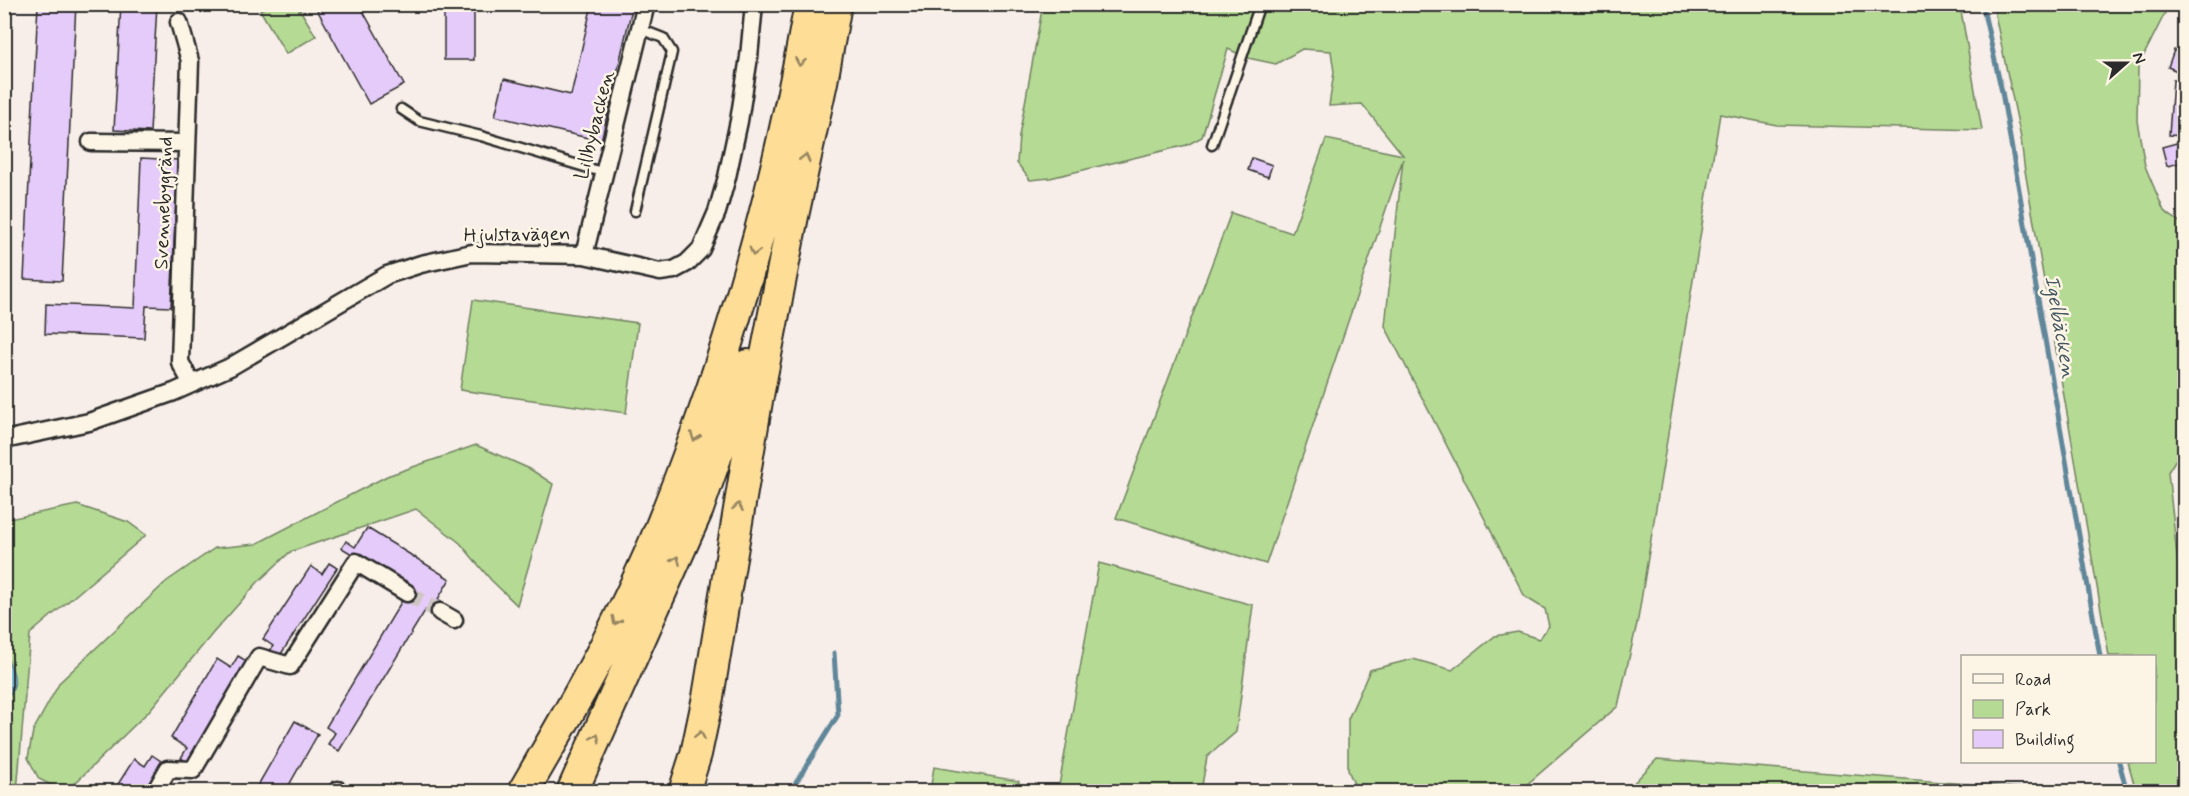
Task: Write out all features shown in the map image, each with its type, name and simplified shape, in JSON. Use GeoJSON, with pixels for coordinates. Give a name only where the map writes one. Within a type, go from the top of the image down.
{"type":"FeatureCollection","features":[{"type":"Feature","properties":{"kind":"highway"},"geometry":{"type":"LineString","coordinates":[[524,792],[568,714],[643,569],[673,497],[730,335],[765,210],[797,77],[810,4]]}},
{"type":"Feature","properties":{"kind":"highway"},"geometry":{"type":"LineString","coordinates":[[684,792],[696,754],[708,697],[755,411],[836,4]]}},
{"type":"Feature","properties":{"kind":"highway"},"geometry":{"type":"LineString","coordinates":[[572,792],[698,509],[755,342],[793,216]]}},
{"type":"Feature","properties":{"kind":"highway"},"geometry":{"type":"LineString","coordinates":[[535,792],[568,714]]}},
{"type":"Feature","properties":{"kind":"street","name":"Lillbybacken"},"geometry":{"type":"LineString","coordinates":[[585,255],[646,4]]}},
{"type":"Feature","properties":{"kind":"street","name":"Hjulstavägen"},"geometry":{"type":"LineString","coordinates":[[4,440],[89,422],[192,384],[230,367],[387,275],[421,264],[472,253],[585,255],[660,272],[674,270],[700,249],[717,212],[740,121],[754,4]]}},
{"type":"Feature","properties":{"kind":"street","name":"Svennebygränd"},"geometry":{"type":"LineString","coordinates":[[179,22],[190,62],[180,362],[192,384]]}},
{"type":"Feature","properties":{"kind":"street"},"geometry":{"type":"LineString","coordinates":[[91,142],[187,143]]}},
{"type":"Feature","properties":{"kind":"street"},"geometry":{"type":"LineString","coordinates":[[155,792],[168,769],[193,770],[259,657],[291,666],[356,562],[407,592]]}},
{"type":"Feature","properties":{"kind":"lane"},"geometry":{"type":"LineString","coordinates":[[1212,145],[1260,4]]}},
{"type":"Feature","properties":{"kind":"lane"},"geometry":{"type":"LineString","coordinates":[[635,211],[672,52],[663,38],[640,29]]}},
{"type":"Feature","properties":{"kind":"lane"},"geometry":{"type":"LineString","coordinates":[[401,109],[419,121],[605,172]]}},
{"type":"Feature","properties":{"kind":"green space"},"geometry":{"type":"Polygon","coordinates":[[[1043,4],[1960,5],[1982,130],[1777,125],[1720,114],[1638,619],[1618,706],[1518,792],[1357,791],[1348,770],[1348,719],[1370,670],[1413,659],[1452,670],[1495,636],[1518,632],[1539,639],[1549,626],[1545,609],[1525,597],[1385,326],[1403,159],[1266,564],[1116,518],[1231,213],[1292,233],[1326,139],[1403,155],[1362,104],[1329,106],[1334,72],[1331,51],[1302,49],[1276,64],[1248,58],[1228,49],[1202,137],[1187,145],[1050,178],[1030,180],[1017,163],[1019,136],[1043,4]]]}},
{"type":"Feature","properties":{"kind":"green space"},"geometry":{"type":"Polygon","coordinates":[[[269,5],[297,5],[316,36],[286,54],[260,10],[269,5]]]}},
{"type":"Feature","properties":{"kind":"green space"},"geometry":{"type":"Polygon","coordinates":[[[1993,5],[2169,5],[2138,67],[2137,121],[2145,166],[2164,211],[2184,225],[2184,379],[2182,383],[2184,385],[2184,446],[2168,472],[2184,620],[2184,791],[2136,791],[2128,763],[2156,763],[2156,655],[2109,655],[2021,138],[1993,5]]]}},
{"type":"Feature","properties":{"kind":"green space"},"geometry":{"type":"Polygon","coordinates":[[[473,300],[638,323],[626,413],[460,390],[473,300]]]}},
{"type":"Feature","properties":{"kind":"green space"},"geometry":{"type":"Polygon","coordinates":[[[476,445],[530,469],[553,484],[517,605],[491,580],[460,543],[416,509],[290,552],[258,582],[149,711],[67,791],[39,779],[28,758],[33,731],[60,682],[167,581],[215,548],[256,544],[387,476],[476,445]]]}},
{"type":"Feature","properties":{"kind":"green space"},"geometry":{"type":"Polygon","coordinates":[[[77,505],[128,522],[146,535],[30,634],[17,792],[4,791],[4,520],[77,505]]]}},
{"type":"Feature","properties":{"kind":"green space"},"geometry":{"type":"Polygon","coordinates":[[[1099,563],[1253,605],[1236,732],[1207,757],[1201,791],[1058,791],[1099,563]]]}},
{"type":"Feature","properties":{"kind":"green space"},"geometry":{"type":"Polygon","coordinates":[[[1657,759],[2053,791],[1626,791],[1657,759]]]}},
{"type":"Feature","properties":{"kind":"green space"},"geometry":{"type":"Polygon","coordinates":[[[934,767],[1019,781],[1017,791],[930,791],[934,767]]]}},
{"type":"Feature","properties":{"kind":"water"},"geometry":{"type":"Polygon","coordinates":[[[4,652],[13,671],[15,683],[5,700],[4,652]]]}},
{"type":"Feature","properties":{"kind":"building"},"geometry":{"type":"Polygon","coordinates":[[[38,4],[76,4],[62,281],[24,279],[38,4]]]}},
{"type":"Feature","properties":{"kind":"building"},"geometry":{"type":"Polygon","coordinates":[[[121,4],[157,4],[150,132],[114,130],[121,4]]]}},
{"type":"Feature","properties":{"kind":"building"},"geometry":{"type":"Polygon","coordinates":[[[314,4],[359,4],[404,85],[369,104],[314,4]]]}},
{"type":"Feature","properties":{"kind":"building"},"geometry":{"type":"Polygon","coordinates":[[[444,4],[474,4],[474,60],[444,60],[444,4]]]}},
{"type":"Feature","properties":{"kind":"building"},"geometry":{"type":"Polygon","coordinates":[[[592,4],[633,4],[601,141],[495,116],[504,79],[571,95],[592,4]]]}},
{"type":"Feature","properties":{"kind":"building"},"geometry":{"type":"Polygon","coordinates":[[[2174,50],[2184,54],[2184,74],[2168,67],[2174,50]]]}},
{"type":"Feature","properties":{"kind":"building"},"geometry":{"type":"Polygon","coordinates":[[[2173,80],[2184,81],[2184,136],[2169,135],[2173,80]]]}},
{"type":"Feature","properties":{"kind":"building"},"geometry":{"type":"Polygon","coordinates":[[[2184,141],[2184,162],[2167,166],[2162,147],[2184,141]]]}},
{"type":"Feature","properties":{"kind":"building"},"geometry":{"type":"Polygon","coordinates":[[[141,158],[178,160],[171,307],[146,306],[144,338],[45,334],[46,304],[135,308],[141,158]]]}},
{"type":"Feature","properties":{"kind":"building"},"geometry":{"type":"Polygon","coordinates":[[[1252,158],[1272,165],[1268,177],[1248,170],[1252,158]]]}},
{"type":"Feature","properties":{"kind":"building"},"geometry":{"type":"Polygon","coordinates":[[[2184,477],[2184,493],[2177,488],[2184,477]]]}},
{"type":"Feature","properties":{"kind":"building"},"geometry":{"type":"Polygon","coordinates":[[[367,528],[450,579],[438,599],[445,604],[437,616],[426,609],[339,751],[328,744],[335,733],[326,727],[409,589],[342,548],[346,541],[355,547],[367,528]]]}},
{"type":"Feature","properties":{"kind":"building"},"geometry":{"type":"Polygon","coordinates":[[[329,563],[337,568],[279,657],[270,651],[273,646],[263,639],[311,566],[322,574],[329,563]]]}},
{"type":"Feature","properties":{"kind":"building"},"geometry":{"type":"Polygon","coordinates":[[[238,656],[248,662],[189,763],[181,758],[187,748],[171,738],[217,659],[231,668],[238,656]]]}},
{"type":"Feature","properties":{"kind":"building"},"geometry":{"type":"Polygon","coordinates":[[[295,721],[318,734],[285,792],[254,792],[295,721]]]}},
{"type":"Feature","properties":{"kind":"building"},"geometry":{"type":"Polygon","coordinates":[[[152,755],[164,763],[146,792],[113,792],[134,759],[145,766],[152,755]]]}},
{"type":"Feature","properties":{"kind":"waterway","name":"Igelbäcken"},"geometry":{"type":"LineString","coordinates":[[1982,4],[2002,92],[2100,655]]}},
{"type":"Feature","properties":{"kind":"waterway"},"geometry":{"type":"LineString","coordinates":[[790,792],[838,715],[834,653]]}},
{"type":"Feature","properties":{"kind":"waterway","name":"Igelbäcken"},"geometry":{"type":"LineString","coordinates":[[2119,763],[2127,792]]}},
{"type":"Feature","properties":{"kind":"tunnel"},"geometry":{"type":"LineString","coordinates":[[407,593],[440,612]]}}]}
